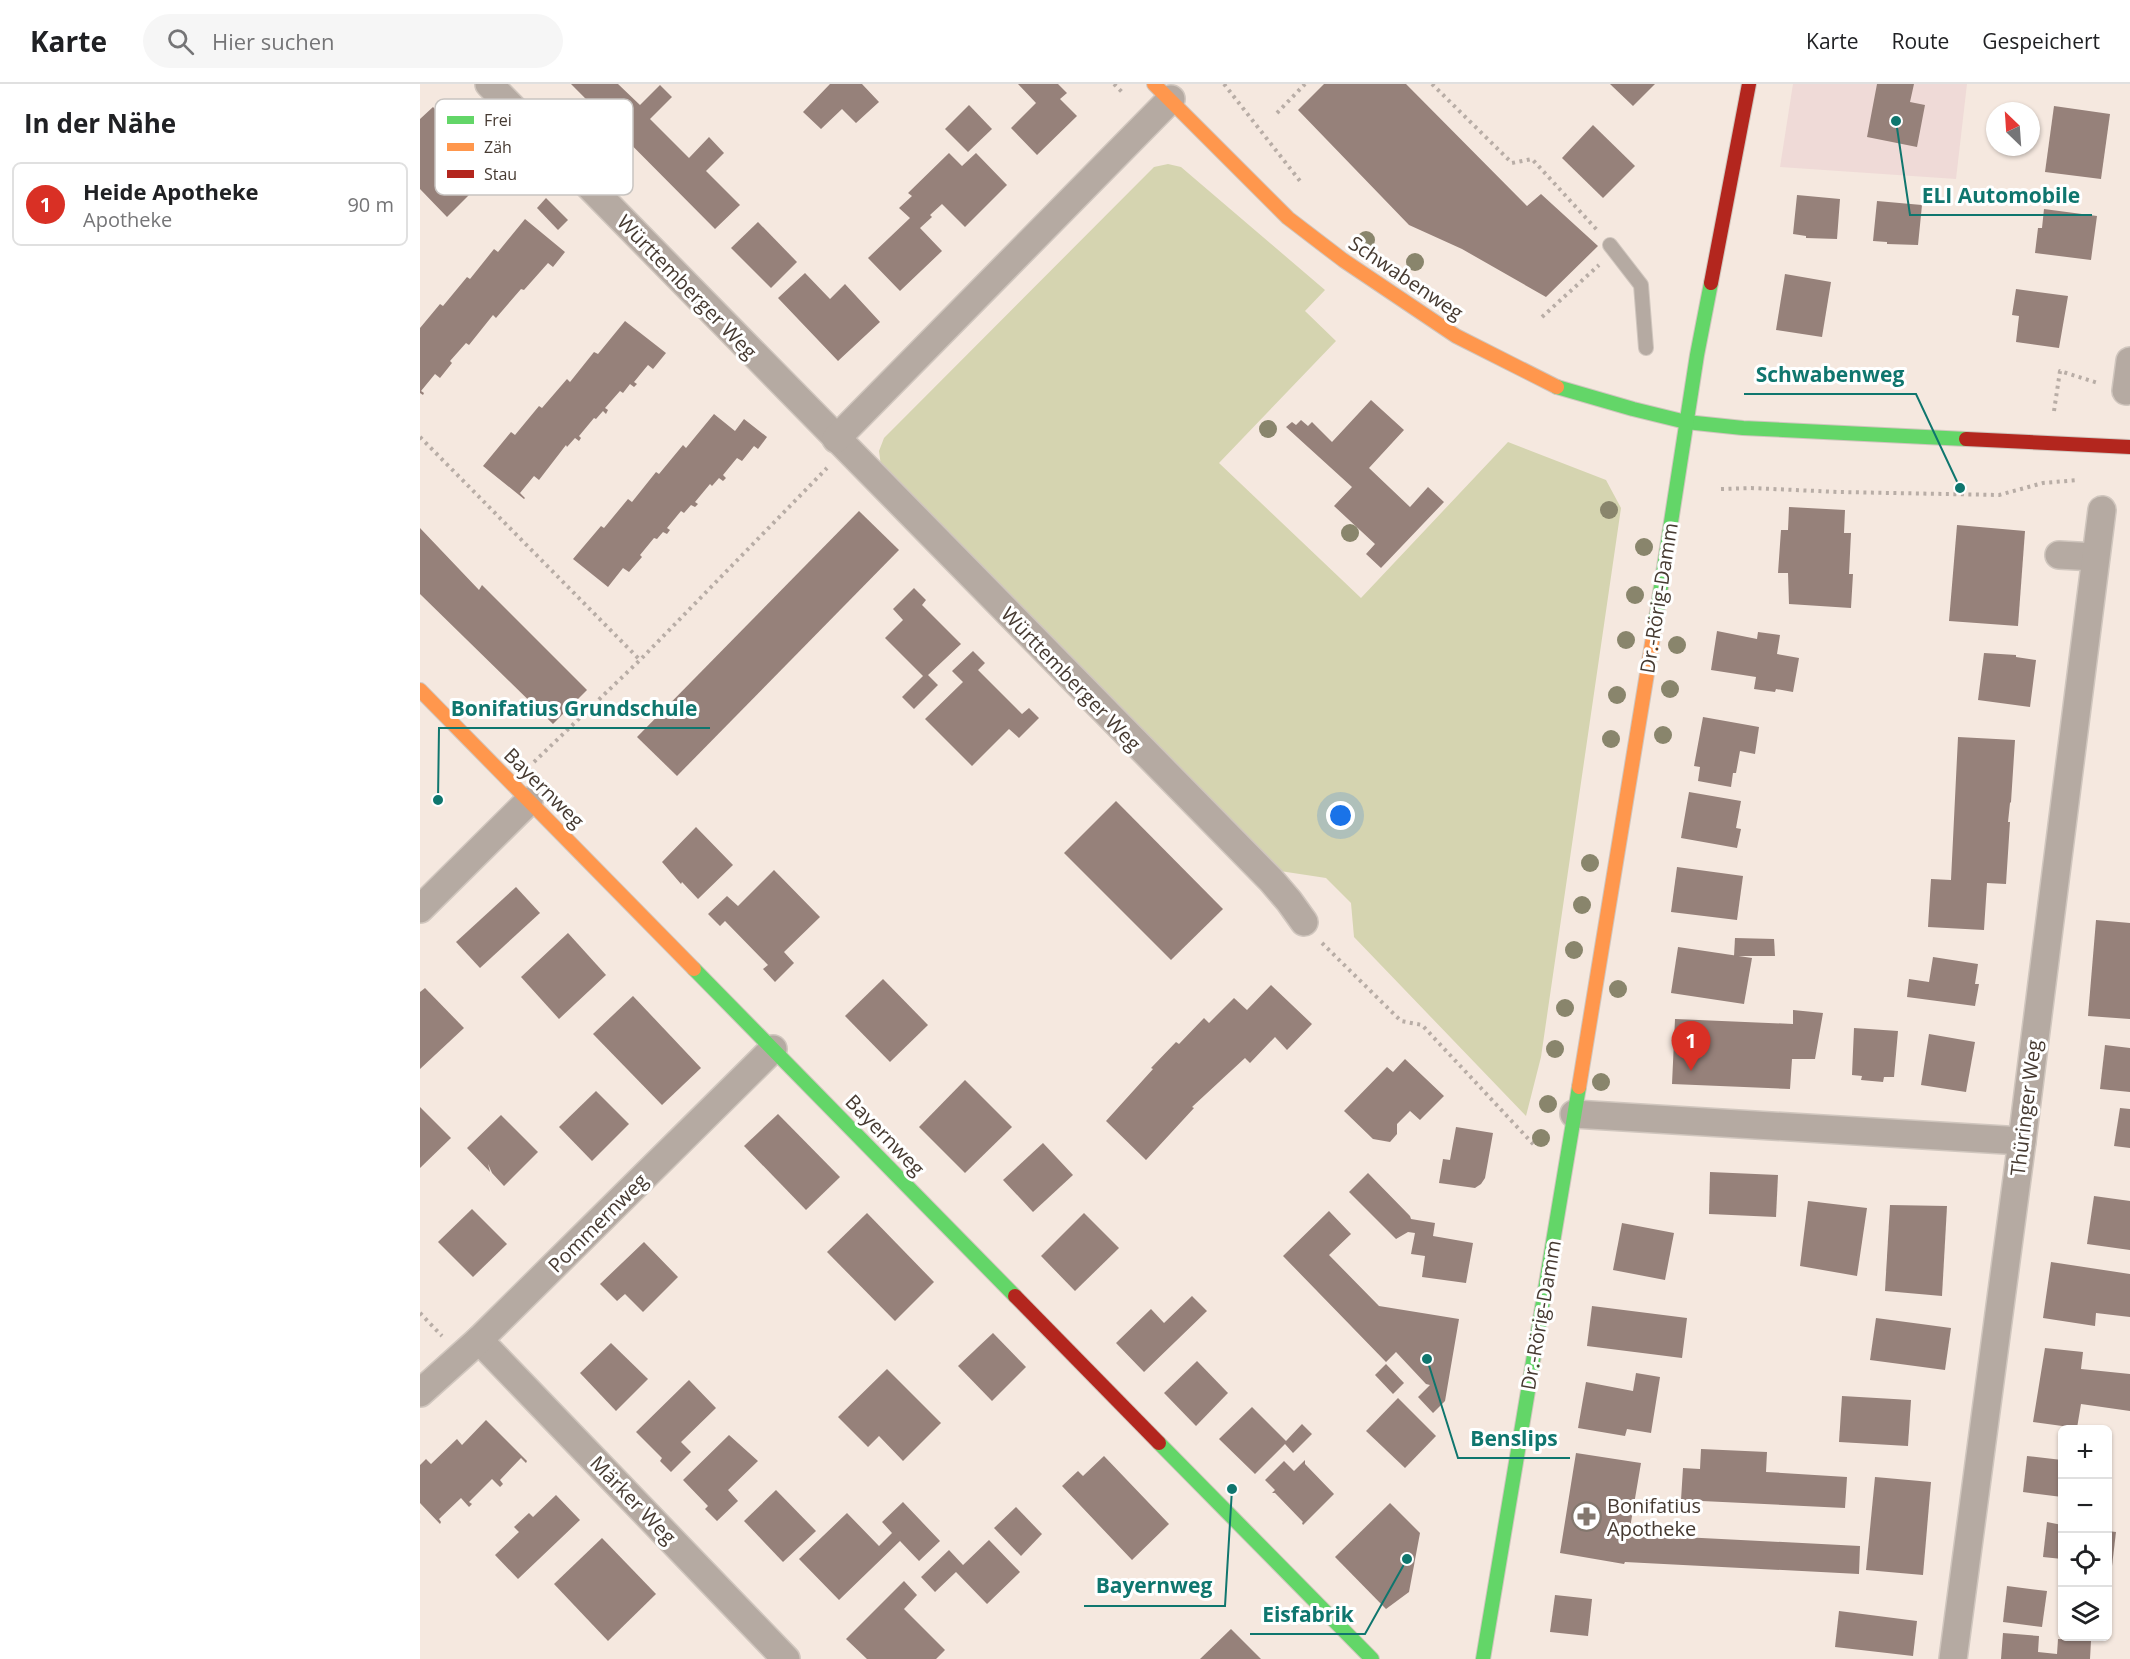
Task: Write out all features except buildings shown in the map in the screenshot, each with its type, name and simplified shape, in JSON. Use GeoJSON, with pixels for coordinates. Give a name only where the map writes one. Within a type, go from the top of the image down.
{"type":"FeatureCollection","features":[{"type":"Feature","properties":{"kind":"street","name":"Württemberger Weg"},"geometry":{"type":"LineString","coordinates":[[489,84],[504,99]]}},
{"type":"Feature","properties":{"kind":"street","name":"Dr.-Rörig-Damm"},"geometry":{"type":"LineString","coordinates":[[1483,1659],[1673,514],[1686,422],[1749,84]]}},
{"type":"Feature","properties":{"kind":"street"},"geometry":{"type":"LineString","coordinates":[[841,444],[1162,92]]}},
{"type":"Feature","properties":{"kind":"street","name":"Schwabenweg"},"geometry":{"type":"LineString","coordinates":[[1162,92],[1288,218],[1343,260],[1456,336],[1558,387],[1686,422],[1743,428],[2130,447]]}},
{"type":"Feature","properties":{"kind":"street","name":"Württemberger Weg"},"geometry":{"type":"LineString","coordinates":[[598,195],[1271,880],[1304,922]]}},
{"type":"Feature","properties":{"kind":"street"},"geometry":{"type":"LineString","coordinates":[[2126,391],[2130,362]]}},
{"type":"Feature","properties":{"kind":"street","name":"Thüringer Weg"},"geometry":{"type":"LineString","coordinates":[[1953,1659],[2022,1141],[2102,510]]}},
{"type":"Feature","properties":{"kind":"street"},"geometry":{"type":"LineString","coordinates":[[2060,555],[2095,557]]}},
{"type":"Feature","properties":{"kind":"street","name":"Bayernweg"},"geometry":{"type":"LineString","coordinates":[[420,690],[1372,1659]]}},
{"type":"Feature","properties":{"kind":"street"},"geometry":{"type":"LineString","coordinates":[[420,909],[520,792]]}},
{"type":"Feature","properties":{"kind":"street","name":"Pommernweg"},"geometry":{"type":"LineString","coordinates":[[420,1393],[479,1340],[773,1049]]}},
{"type":"Feature","properties":{"kind":"street"},"geometry":{"type":"LineString","coordinates":[[1574,1114],[2022,1141]]}},
{"type":"Feature","properties":{"kind":"street","name":"Märker Weg"},"geometry":{"type":"LineString","coordinates":[[479,1340],[786,1659]]}},
{"type":"Feature","properties":{"kind":"lane"},"geometry":{"type":"LineString","coordinates":[[1610,245],[1641,285],[1647,348]]}},
{"type":"Feature","properties":{"kind":"path"},"geometry":{"type":"LineString","coordinates":[[1224,84],[1306,188]]}},
{"type":"Feature","properties":{"kind":"path"},"geometry":{"type":"LineString","coordinates":[[1277,113],[1305,84]]}},
{"type":"Feature","properties":{"kind":"path"},"geometry":{"type":"LineString","coordinates":[[1432,84],[1512,163],[1532,159],[1610,245],[1604,261],[1542,317]]}},
{"type":"Feature","properties":{"kind":"path"},"geometry":{"type":"LineString","coordinates":[[420,437],[640,660]]}},
{"type":"Feature","properties":{"kind":"path"},"geometry":{"type":"LineString","coordinates":[[520,792],[841,444]]}},
{"type":"Feature","properties":{"kind":"path"},"geometry":{"type":"LineString","coordinates":[[1721,489],[1999,495],[2043,483],[2089,480]]}},
{"type":"Feature","properties":{"kind":"path"},"geometry":{"type":"LineString","coordinates":[[1335,957],[1401,1021],[1422,1025],[1535,1146],[1568,1152]]}},
{"type":"Feature","properties":{"kind":"shaded area"},"geometry":{"type":"Polygon","coordinates":[[[1793,84],[1967,84],[1956,179],[1780,167],[1793,84]]]}},
{"type":"Feature","properties":{"kind":"green space"},"geometry":{"type":"Polygon","coordinates":[[[1168,164],[1181,167],[1325,290],[1305,311],[1336,341],[1219,463],[1361,598],[1508,442],[1606,480],[1621,508],[1541,1057],[1526,1116],[1354,937],[1351,903],[1326,878],[1280,871],[881,466],[879,451],[884,438],[1154,167],[1168,164]]]}},
{"type":"Feature","properties":{"kind":"traffic: fast"},"geometry":{"type":"LineString","coordinates":[[1655,625],[1697,355],[1711,283]]}},
{"type":"Feature","properties":{"kind":"traffic: fast"},"geometry":{"type":"LineString","coordinates":[[1557,387],[1686,422],[1743,428],[1966,439]]}},
{"type":"Feature","properties":{"kind":"traffic: fast"},"geometry":{"type":"LineString","coordinates":[[694,969],[1015,1296]]}},
{"type":"Feature","properties":{"kind":"traffic: fast"},"geometry":{"type":"LineString","coordinates":[[1483,1659],[1579,1087]]}},
{"type":"Feature","properties":{"kind":"traffic: fast"},"geometry":{"type":"LineString","coordinates":[[1159,1443],[1372,1659]]}},
{"type":"Feature","properties":{"kind":"traffic: slow"},"geometry":{"type":"LineString","coordinates":[[1154,84],[1288,218],[1343,260],[1456,336],[1557,387]]}},
{"type":"Feature","properties":{"kind":"traffic: slow"},"geometry":{"type":"LineString","coordinates":[[1579,1087],[1655,625]]}},
{"type":"Feature","properties":{"kind":"traffic: slow"},"geometry":{"type":"LineString","coordinates":[[420,690],[694,969]]}},
{"type":"Feature","properties":{"kind":"traffic: jam"},"geometry":{"type":"LineString","coordinates":[[1711,283],[1749,84]]}},
{"type":"Feature","properties":{"kind":"traffic: jam"},"geometry":{"type":"LineString","coordinates":[[1966,439],[2130,447]]}},
{"type":"Feature","properties":{"kind":"traffic: jam"},"geometry":{"type":"LineString","coordinates":[[1015,1296],[1159,1443]]}},
{"type":"Feature","properties":{"kind":"place","name":"ELI Automobile"},"geometry":{"type":"Point","coordinates":[1896,121]}},
{"type":"Feature","properties":{"kind":"place","name":"Schwabenweg"},"geometry":{"type":"Point","coordinates":[1960,488]}},
{"type":"Feature","properties":{"kind":"place","name":"Bonifatius Grundschule"},"geometry":{"type":"Point","coordinates":[438,800]}},
{"type":"Feature","properties":{"kind":"place","name":"Heide Apotheke"},"geometry":{"type":"Point","coordinates":[1691,1071]}},
{"type":"Feature","properties":{"kind":"place","name":"Benslips"},"geometry":{"type":"Point","coordinates":[1427,1359]}},
{"type":"Feature","properties":{"kind":"place","name":"Bayernweg"},"geometry":{"type":"Point","coordinates":[1232,1489]}},
{"type":"Feature","properties":{"kind":"place","name":"Bonifatius Apotheke"},"geometry":{"type":"Point","coordinates":[1586,1517]}},
{"type":"Feature","properties":{"kind":"place","name":"Eisfabrik"},"geometry":{"type":"Point","coordinates":[1407,1559]}}]}
